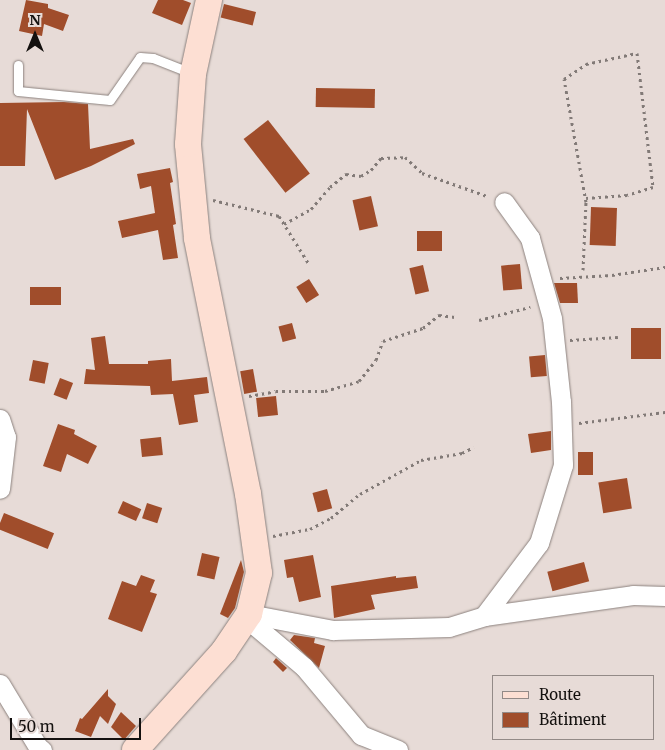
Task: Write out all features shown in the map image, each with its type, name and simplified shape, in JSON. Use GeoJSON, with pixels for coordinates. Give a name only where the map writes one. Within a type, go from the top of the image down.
{"type":"FeatureCollection","features":[{"type":"Feature","properties":{"kind":"main road"},"geometry":{"type":"LineString","coordinates":[[135,750],[224,651],[248,616],[259,573],[256,540],[238,440],[197,238],[188,144],[193,74],[209,0]]}},
{"type":"Feature","properties":{"kind":"street"},"geometry":{"type":"LineString","coordinates":[[484,616],[540,543],[563,465],[552,318],[530,238],[504,202]]}},
{"type":"Feature","properties":{"kind":"street"},"geometry":{"type":"LineString","coordinates":[[0,418],[6,438],[0,489]]}},
{"type":"Feature","properties":{"kind":"street"},"geometry":{"type":"LineString","coordinates":[[248,616],[333,630],[449,627],[484,616],[633,595],[665,596]]}},
{"type":"Feature","properties":{"kind":"street"},"geometry":{"type":"LineString","coordinates":[[248,616],[304,667],[361,736],[398,750]]}},
{"type":"Feature","properties":{"kind":"street"},"geometry":{"type":"LineString","coordinates":[[0,684],[38,747],[42,750]]}},
{"type":"Feature","properties":{"kind":"lane"},"geometry":{"type":"LineString","coordinates":[[18,65],[18,91],[110,100],[140,57],[153,58],[193,74]]}},
{"type":"Feature","properties":{"kind":"path"},"geometry":{"type":"LineString","coordinates":[[583,270],[586,198],[564,79],[586,64],[637,53],[653,187],[627,195],[586,198]]}},
{"type":"Feature","properties":{"kind":"path"},"geometry":{"type":"LineString","coordinates":[[284,224],[311,209],[330,187],[346,174],[361,176],[371,170],[381,158],[405,157],[422,173],[504,202]]}},
{"type":"Feature","properties":{"kind":"path"},"geometry":{"type":"LineString","coordinates":[[193,195],[279,216],[309,264]]}},
{"type":"Feature","properties":{"kind":"path"},"geometry":{"type":"LineString","coordinates":[[542,280],[612,275],[665,266]]}},
{"type":"Feature","properties":{"kind":"path"},"geometry":{"type":"LineString","coordinates":[[479,320],[548,302]]}},
{"type":"Feature","properties":{"kind":"path"},"geometry":{"type":"LineString","coordinates":[[229,400],[276,391],[325,391],[359,382],[376,360],[383,342],[422,328],[439,316],[455,317]]}},
{"type":"Feature","properties":{"kind":"path"},"geometry":{"type":"LineString","coordinates":[[554,342],[618,337]]}},
{"type":"Feature","properties":{"kind":"path"},"geometry":{"type":"LineString","coordinates":[[561,426],[665,412]]}},
{"type":"Feature","properties":{"kind":"path"},"geometry":{"type":"LineString","coordinates":[[256,540],[310,528],[331,518],[360,494],[421,460],[462,453],[474,446]]}},
{"type":"Feature","properties":{"kind":"building"},"geometry":{"type":"Polygon","coordinates":[[[26,0],[48,4],[48,8],[69,15],[63,31],[44,24],[42,36],[19,31],[26,0]]]}},
{"type":"Feature","properties":{"kind":"building"},"geometry":{"type":"Polygon","coordinates":[[[158,0],[183,0],[191,3],[182,25],[152,13],[158,0]]]}},
{"type":"Feature","properties":{"kind":"building"},"geometry":{"type":"Polygon","coordinates":[[[224,4],[256,12],[253,26],[221,18],[224,4]]]}},
{"type":"Feature","properties":{"kind":"building"},"geometry":{"type":"Polygon","coordinates":[[[316,88],[375,89],[375,108],[316,107],[316,88]]]}},
{"type":"Feature","properties":{"kind":"building"},"geometry":{"type":"Polygon","coordinates":[[[64,102],[88,104],[90,149],[133,139],[135,144],[91,166],[55,180],[27,109],[25,166],[0,166],[0,103],[64,102]]]}},
{"type":"Feature","properties":{"kind":"building"},"geometry":{"type":"Polygon","coordinates":[[[268,120],[310,174],[285,193],[244,139],[268,120]]]}},
{"type":"Feature","properties":{"kind":"building"},"geometry":{"type":"Polygon","coordinates":[[[170,168],[173,182],[170,183],[176,224],[173,225],[178,258],[163,260],[158,230],[122,238],[118,221],[155,213],[151,186],[140,189],[137,174],[170,168]]]}},
{"type":"Feature","properties":{"kind":"building"},"geometry":{"type":"Polygon","coordinates":[[[371,196],[378,226],[359,230],[352,200],[371,196]]]}},
{"type":"Feature","properties":{"kind":"building"},"geometry":{"type":"Polygon","coordinates":[[[591,207],[617,208],[616,246],[590,245],[591,207]]]}},
{"type":"Feature","properties":{"kind":"building"},"geometry":{"type":"Polygon","coordinates":[[[417,231],[442,231],[442,251],[417,251],[417,231]]]}},
{"type":"Feature","properties":{"kind":"building"},"geometry":{"type":"Polygon","coordinates":[[[520,264],[522,289],[503,291],[501,266],[520,264]]]}},
{"type":"Feature","properties":{"kind":"building"},"geometry":{"type":"Polygon","coordinates":[[[423,265],[429,291],[415,294],[409,268],[423,265]]]}},
{"type":"Feature","properties":{"kind":"building"},"geometry":{"type":"Polygon","coordinates":[[[309,279],[319,295],[306,303],[296,287],[309,279]]]}},
{"type":"Feature","properties":{"kind":"building"},"geometry":{"type":"Polygon","coordinates":[[[554,283],[577,283],[578,303],[560,303],[554,283]]]}},
{"type":"Feature","properties":{"kind":"building"},"geometry":{"type":"Polygon","coordinates":[[[30,287],[61,287],[61,305],[30,305],[30,287]]]}},
{"type":"Feature","properties":{"kind":"building"},"geometry":{"type":"Polygon","coordinates":[[[292,323],[296,338],[283,342],[278,327],[292,323]]]}},
{"type":"Feature","properties":{"kind":"building"},"geometry":{"type":"Polygon","coordinates":[[[631,328],[661,328],[661,359],[631,359],[631,328]]]}},
{"type":"Feature","properties":{"kind":"building"},"geometry":{"type":"Polygon","coordinates":[[[105,336],[109,364],[148,364],[148,361],[171,359],[172,381],[207,377],[209,393],[194,395],[198,422],[179,425],[173,394],[151,395],[150,386],[84,384],[86,369],[95,370],[91,338],[105,336]]]}},
{"type":"Feature","properties":{"kind":"building"},"geometry":{"type":"Polygon","coordinates":[[[545,355],[547,376],[531,377],[529,356],[545,355]]]}},
{"type":"Feature","properties":{"kind":"building"},"geometry":{"type":"Polygon","coordinates":[[[33,360],[49,363],[45,384],[29,381],[33,360]]]}},
{"type":"Feature","properties":{"kind":"building"},"geometry":{"type":"Polygon","coordinates":[[[253,369],[257,392],[244,394],[240,371],[253,369]]]}},
{"type":"Feature","properties":{"kind":"building"},"geometry":{"type":"Polygon","coordinates":[[[60,378],[73,383],[67,400],[54,395],[60,378]]]}},
{"type":"Feature","properties":{"kind":"building"},"geometry":{"type":"Polygon","coordinates":[[[276,396],[278,415],[258,417],[256,398],[276,396]]]}},
{"type":"Feature","properties":{"kind":"building"},"geometry":{"type":"Polygon","coordinates":[[[58,424],[75,430],[74,434],[97,446],[88,464],[67,454],[61,472],[43,466],[58,424]]]}},
{"type":"Feature","properties":{"kind":"building"},"geometry":{"type":"Polygon","coordinates":[[[551,431],[551,450],[531,453],[528,434],[551,431]]]}},
{"type":"Feature","properties":{"kind":"building"},"geometry":{"type":"Polygon","coordinates":[[[161,437],[163,455],[142,457],[140,439],[161,437]]]}},
{"type":"Feature","properties":{"kind":"building"},"geometry":{"type":"Polygon","coordinates":[[[578,452],[593,452],[593,475],[578,475],[578,452]]]}},
{"type":"Feature","properties":{"kind":"building"},"geometry":{"type":"Polygon","coordinates":[[[627,478],[632,509],[603,513],[598,483],[627,478]]]}},
{"type":"Feature","properties":{"kind":"building"},"geometry":{"type":"Polygon","coordinates":[[[327,489],[332,508],[318,512],[313,493],[327,489]]]}},
{"type":"Feature","properties":{"kind":"building"},"geometry":{"type":"Polygon","coordinates":[[[123,501],[141,509],[136,521],[118,513],[123,501]]]}},
{"type":"Feature","properties":{"kind":"building"},"geometry":{"type":"Polygon","coordinates":[[[147,503],[162,508],[157,523],[142,518],[147,503]]]}},
{"type":"Feature","properties":{"kind":"building"},"geometry":{"type":"Polygon","coordinates":[[[4,513],[54,533],[48,549],[0,530],[0,523],[4,513]]]}},
{"type":"Feature","properties":{"kind":"building"},"geometry":{"type":"Polygon","coordinates":[[[202,553],[220,557],[214,579],[197,575],[202,553]]]}},
{"type":"Feature","properties":{"kind":"building"},"geometry":{"type":"Polygon","coordinates":[[[313,555],[321,597],[299,602],[293,577],[287,578],[284,560],[313,555]]]}},
{"type":"Feature","properties":{"kind":"building"},"geometry":{"type":"Polygon","coordinates":[[[241,560],[244,572],[235,608],[228,618],[220,614],[241,560]]]}},
{"type":"Feature","properties":{"kind":"building"},"geometry":{"type":"Polygon","coordinates":[[[584,562],[589,581],[552,591],[547,572],[584,562]]]}},
{"type":"Feature","properties":{"kind":"building"},"geometry":{"type":"Polygon","coordinates":[[[141,575],[155,580],[150,592],[157,594],[142,632],[108,619],[122,581],[136,586],[141,575]]]}},
{"type":"Feature","properties":{"kind":"building"},"geometry":{"type":"Polygon","coordinates":[[[396,576],[396,578],[416,576],[418,588],[371,595],[375,609],[334,618],[331,586],[396,576]]]}},
{"type":"Feature","properties":{"kind":"building"},"geometry":{"type":"Polygon","coordinates":[[[294,635],[315,638],[314,643],[325,646],[319,668],[290,640],[294,635]]]}},
{"type":"Feature","properties":{"kind":"building"},"geometry":{"type":"Polygon","coordinates":[[[276,658],[287,668],[283,672],[273,662],[276,658]]]}},
{"type":"Feature","properties":{"kind":"building"},"geometry":{"type":"Polygon","coordinates":[[[108,689],[108,696],[116,704],[108,724],[100,716],[91,737],[75,731],[80,718],[82,719],[108,689]]]}},
{"type":"Feature","properties":{"kind":"building"},"geometry":{"type":"Polygon","coordinates":[[[121,712],[136,726],[124,740],[111,727],[121,712]]]}}]}
